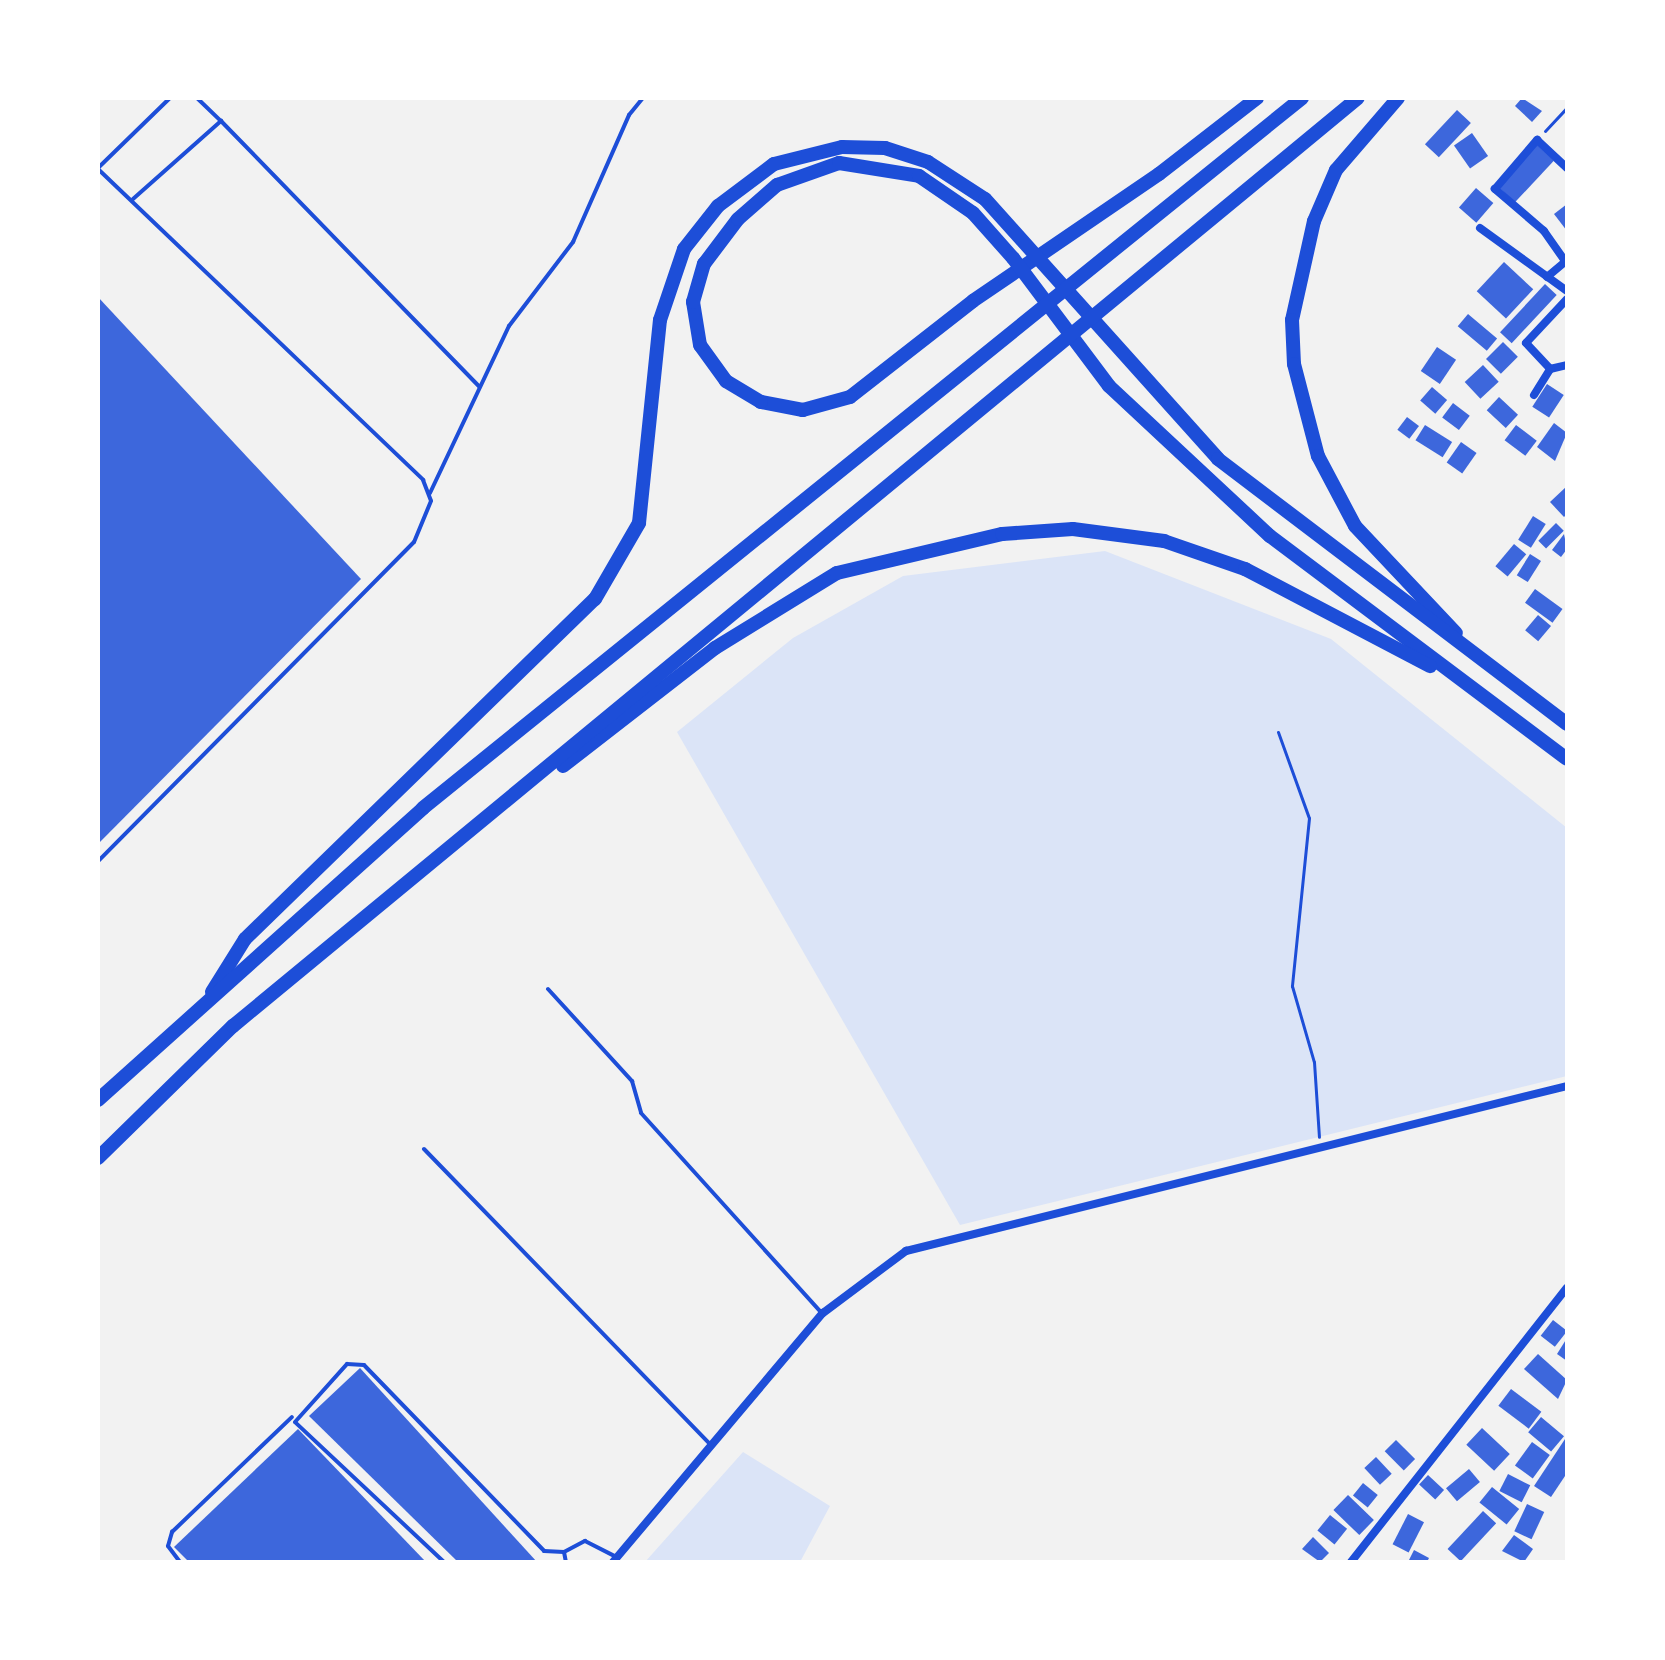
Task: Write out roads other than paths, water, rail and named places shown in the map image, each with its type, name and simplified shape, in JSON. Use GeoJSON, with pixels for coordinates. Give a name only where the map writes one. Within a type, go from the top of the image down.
{"type":"FeatureCollection","features":[{"type":"Feature","properties":{"kind":"highway"},"geometry":{"type":"LineString","coordinates":[[1257,98],[850,397],[803,410],[761,402],[726,381],[700,345],[693,302],[704,264],[738,219],[777,185],[839,163],[919,176],[973,213],[1013,258],[1109,386],[1270,536],[1567,759]]}},
{"type":"Feature","properties":{"kind":"highway"},"geometry":{"type":"LineString","coordinates":[[98,1100],[212,992],[423,808],[1302,98]]}},
{"type":"Feature","properties":{"kind":"highway"},"geometry":{"type":"LineString","coordinates":[[98,1158],[233,1026],[1358,98]]}},
{"type":"Feature","properties":{"kind":"highway"},"geometry":{"type":"LineString","coordinates":[[1398,98],[1336,170],[1314,221],[1292,320],[1294,364],[1318,456],[1355,526],[1488,663]]}},
{"type":"Feature","properties":{"kind":"highway"},"geometry":{"type":"LineString","coordinates":[[212,992],[245,939],[595,599],[625,558],[648,476],[660,320],[684,249],[718,206],[774,164],[842,147],[885,148],[951,177],[1034,247],[1132,369],[1280,511],[1567,724]]}},
{"type":"Feature","properties":{"kind":"highway"},"geometry":{"type":"LineString","coordinates":[[233,1026],[765,613],[837,573],[922,550],[1073,529],[1164,541],[1245,569],[1478,694]]}},
{"type":"Feature","properties":{"kind":"street"},"geometry":{"type":"LineString","coordinates":[[1547,277],[1566,261],[1544,231],[1495,189],[1537,140],[1567,168]]}},
{"type":"Feature","properties":{"kind":"street"},"geometry":{"type":"LineString","coordinates":[[1480,228],[1567,291]]}},
{"type":"Feature","properties":{"kind":"street"},"geometry":{"type":"LineString","coordinates":[[1550,369],[1526,343],[1567,299]]}},
{"type":"Feature","properties":{"kind":"street"},"geometry":{"type":"LineString","coordinates":[[1534,395],[1550,369],[1567,365]]}},
{"type":"Feature","properties":{"kind":"street"},"geometry":{"type":"LineString","coordinates":[[614,1560],[823,1313],[867,1274],[921,1246],[1567,1086]]}},
{"type":"Feature","properties":{"kind":"street"},"geometry":{"type":"LineString","coordinates":[[1351,1562],[1567,1288]]}},
{"type":"Feature","properties":{"kind":"lane"},"geometry":{"type":"LineString","coordinates":[[170,98],[98,168],[430,493]]}},
{"type":"Feature","properties":{"kind":"lane"},"geometry":{"type":"LineString","coordinates":[[197,98],[479,386]]}},
{"type":"Feature","properties":{"kind":"lane"},"geometry":{"type":"LineString","coordinates":[[98,861],[414,542],[427,521],[430,493],[509,326],[573,242],[629,115],[643,98]]}},
{"type":"Feature","properties":{"kind":"lane"},"geometry":{"type":"LineString","coordinates":[[133,199],[221,121]]}},
{"type":"Feature","properties":{"kind":"lane"},"geometry":{"type":"LineString","coordinates":[[548,989],[632,1081],[641,1113],[823,1313]]}},
{"type":"Feature","properties":{"kind":"lane"},"geometry":{"type":"LineString","coordinates":[[424,1149],[710,1444]]}},
{"type":"Feature","properties":{"kind":"lane"},"geometry":{"type":"LineString","coordinates":[[180,1562],[168,1546],[172,1532],[347,1364],[364,1365],[544,1551],[564,1552],[585,1541],[614,1560]]}},
{"type":"Feature","properties":{"kind":"lane"},"geometry":{"type":"LineString","coordinates":[[293,1416],[444,1562]]}},
{"type":"Feature","properties":{"kind":"lane"},"geometry":{"type":"LineString","coordinates":[[564,1552],[566,1562]]}}]}
